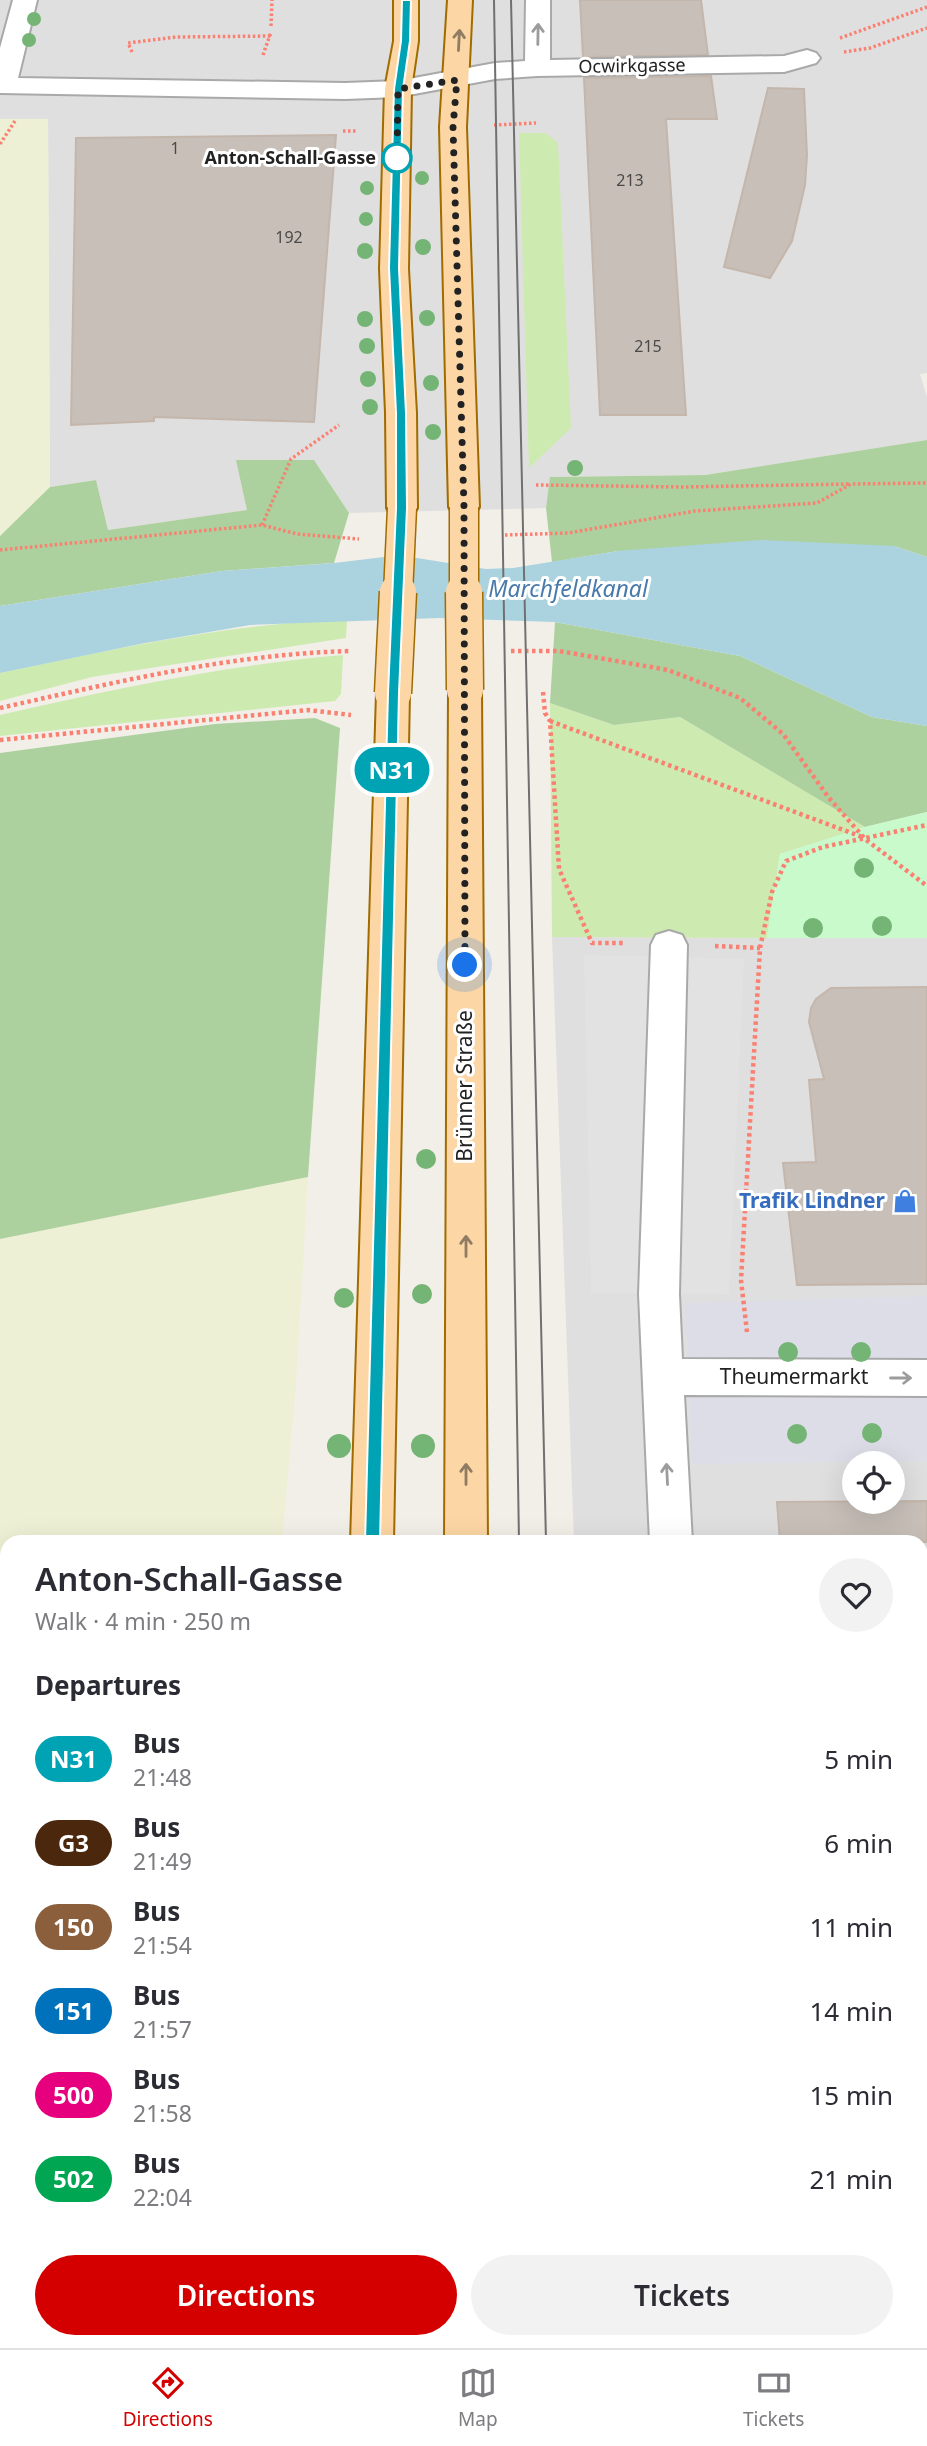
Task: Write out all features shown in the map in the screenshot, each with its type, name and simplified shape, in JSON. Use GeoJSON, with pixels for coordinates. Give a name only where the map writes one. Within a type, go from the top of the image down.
{"type":"FeatureCollection","features":[{"type":"Feature","properties":{"kind":"main road"},"geometry":{"type":"LineString","coordinates":[[372,1535],[393,693],[402,508],[401,413],[394,268],[398,89],[406,41],[406,0]]}},
{"type":"Feature","properties":{"kind":"main road","name":"Brünner Straße"},"geometry":{"type":"LineString","coordinates":[[460,0],[453,127],[464,507],[467,1535]]}},
{"type":"Feature","properties":{"kind":"street"},"geometry":{"type":"LineString","coordinates":[[25,0],[2,85],[345,91],[398,89]]}},
{"type":"Feature","properties":{"kind":"street"},"geometry":{"type":"LineString","coordinates":[[537,68],[538,0]]}},
{"type":"Feature","properties":{"kind":"street","name":"Ocwirkgasse"},"geometry":{"type":"LineString","coordinates":[[398,89],[495,71],[783,64],[807,58]]}},
{"type":"Feature","properties":{"kind":"street"},"geometry":{"type":"LineString","coordinates":[[669,945],[659,1294],[671,1535]]}},
{"type":"Feature","properties":{"kind":"street","name":"Theumermarkt"},"geometry":{"type":"LineString","coordinates":[[662,1377],[927,1378]]}},
{"type":"Feature","properties":{"kind":"path"},"geometry":{"type":"LineString","coordinates":[[271,26],[272,0]]}},
{"type":"Feature","properties":{"kind":"path"},"geometry":{"type":"LineString","coordinates":[[927,7],[805,50],[807,58],[870,48],[927,28]]}},
{"type":"Feature","properties":{"kind":"path"},"geometry":{"type":"LineString","coordinates":[[131,60],[133,53],[128,43],[176,37],[271,36]]}},
{"type":"Feature","properties":{"kind":"path"},"geometry":{"type":"LineString","coordinates":[[0,144],[17,118]]}},
{"type":"Feature","properties":{"kind":"path"},"geometry":{"type":"LineString","coordinates":[[262,525],[291,459],[339,425]]}},
{"type":"Feature","properties":{"kind":"path"},"geometry":{"type":"LineString","coordinates":[[536,485],[683,487],[927,483]]}},
{"type":"Feature","properties":{"kind":"path"},"geometry":{"type":"LineString","coordinates":[[568,533],[695,511],[817,503],[851,484]]}},
{"type":"Feature","properties":{"kind":"path"},"geometry":{"type":"LineString","coordinates":[[0,550],[262,525],[336,539]]}},
{"type":"Feature","properties":{"kind":"path"},"geometry":{"type":"LineString","coordinates":[[0,708],[186,667],[248,657],[342,650]]}},
{"type":"Feature","properties":{"kind":"path"},"geometry":{"type":"LineString","coordinates":[[559,651],[668,670],[740,698],[783,734],[829,798],[866,839],[927,886]]}},
{"type":"Feature","properties":{"kind":"path"},"geometry":{"type":"LineString","coordinates":[[543,692],[545,713],[551,721],[866,839]]}},
{"type":"Feature","properties":{"kind":"path"},"geometry":{"type":"LineString","coordinates":[[0,740],[308,710],[357,716]]}},
{"type":"Feature","properties":{"kind":"path"},"geometry":{"type":"LineString","coordinates":[[551,721],[559,869],[592,943],[669,945]]}},
{"type":"Feature","properties":{"kind":"path"},"geometry":{"type":"LineString","coordinates":[[752,1378],[741,1280],[760,948],[772,892],[786,860],[823,848],[927,825]]}},
{"type":"Feature","properties":{"kind":"shaded area"},"geometry":{"type":"Polygon","coordinates":[[[0,0],[927,0],[927,373],[920,374],[927,397],[927,440],[705,475],[551,477],[546,508],[349,513],[314,460],[237,460],[248,510],[108,530],[96,480],[50,487],[48,120],[0,119],[0,0]]]}},
{"type":"Feature","properties":{"kind":"shaded area"},"geometry":{"type":"Polygon","coordinates":[[[552,937],[927,938],[927,1535],[574,1535],[552,937]]]}},
{"type":"Feature","properties":{"kind":"shaded area"},"geometry":{"type":"Polygon","coordinates":[[[584,955],[744,959],[729,1294],[591,1293],[584,955]]]}},
{"type":"Feature","properties":{"kind":"shaded area"},"geometry":{"type":"Polygon","coordinates":[[[927,1296],[927,1461],[905,1461],[905,1451],[842,1451],[842,1462],[692,1464],[685,1303],[927,1296]]]}},
{"type":"Feature","properties":{"kind":"green space"},"geometry":{"type":"Polygon","coordinates":[[[0,119],[48,119],[50,487],[0,536],[0,119]]]}},
{"type":"Feature","properties":{"kind":"green space"},"geometry":{"type":"Polygon","coordinates":[[[519,133],[546,133],[558,143],[571,428],[529,468],[519,133]]]}},
{"type":"Feature","properties":{"kind":"green space"},"geometry":{"type":"Polygon","coordinates":[[[927,440],[927,557],[894,546],[618,551],[552,562],[546,508],[550,477],[705,475],[927,440]]]}},
{"type":"Feature","properties":{"kind":"green space"},"geometry":{"type":"Polygon","coordinates":[[[236,460],[314,460],[349,513],[334,563],[222,571],[0,606],[0,536],[50,487],[96,480],[108,530],[247,510],[236,460]]]}},
{"type":"Feature","properties":{"kind":"green space"},"geometry":{"type":"Polygon","coordinates":[[[347,620],[346,638],[92,677],[0,701],[0,673],[129,646],[215,632],[347,620]]]}},
{"type":"Feature","properties":{"kind":"green space"},"geometry":{"type":"Polygon","coordinates":[[[555,622],[740,656],[872,717],[927,726],[927,812],[865,827],[680,717],[614,725],[550,703],[555,622]]]}},
{"type":"Feature","properties":{"kind":"green space"},"geometry":{"type":"Polygon","coordinates":[[[343,655],[341,694],[335,701],[0,736],[0,715],[171,679],[256,665],[343,655]]]}},
{"type":"Feature","properties":{"kind":"green space"},"geometry":{"type":"Polygon","coordinates":[[[550,703],[614,725],[680,717],[865,827],[780,854],[767,938],[552,937],[550,703]]]}},
{"type":"Feature","properties":{"kind":"green space"},"geometry":{"type":"Polygon","coordinates":[[[315,718],[340,728],[308,1177],[0,1239],[0,753],[215,724],[315,718]]]}},
{"type":"Feature","properties":{"kind":"green space"},"geometry":{"type":"Polygon","coordinates":[[[927,812],[927,938],[767,938],[780,854],[865,827],[927,812]]]}},
{"type":"Feature","properties":{"kind":"green space"},"geometry":{"type":"Polygon","coordinates":[[[308,1177],[296,1385],[283,1535],[0,1535],[0,1239],[308,1177]]]}},
{"type":"Feature","properties":{"kind":"water","name":"Marchfeldkanal"},"geometry":{"type":"Polygon","coordinates":[[[760,540],[894,546],[927,557],[927,726],[872,717],[740,656],[555,622],[439,618],[250,625],[145,643],[0,673],[0,606],[222,571],[384,557],[417,558],[486,569],[513,568],[618,551],[760,540]]]}},
{"type":"Feature","properties":{"kind":"building"},"geometry":{"type":"Polygon","coordinates":[[[580,0],[701,0],[708,55],[583,57],[580,0]]]}},
{"type":"Feature","properties":{"kind":"building"},"geometry":{"type":"Polygon","coordinates":[[[711,76],[717,119],[666,119],[686,415],[600,415],[584,78],[711,76]]]}},
{"type":"Feature","properties":{"kind":"building"},"geometry":{"type":"Polygon","coordinates":[[[768,88],[804,89],[807,155],[805,185],[792,241],[770,278],[724,267],[768,88]]]}},
{"type":"Feature","properties":{"kind":"building"},"geometry":{"type":"Polygon","coordinates":[[[336,135],[314,422],[154,417],[154,421],[71,425],[76,138],[336,135]]]}},
{"type":"Feature","properties":{"kind":"building"},"geometry":{"type":"Polygon","coordinates":[[[927,987],[927,1284],[797,1285],[783,1163],[816,1162],[809,1080],[824,1079],[809,1022],[811,1008],[816,999],[831,988],[927,987]]]}},
{"type":"Feature","properties":{"kind":"building"},"geometry":{"type":"Polygon","coordinates":[[[905,1501],[927,1501],[927,1535],[779,1535],[777,1502],[842,1502],[842,1514],[905,1514],[905,1501]]]}},
{"type":"Feature","properties":{"kind":"tram line"},"geometry":{"type":"LineString","coordinates":[[494,0],[519,1535]]}},
{"type":"Feature","properties":{"kind":"tram line"},"geometry":{"type":"LineString","coordinates":[[511,0],[546,1535]]}},
{"type":"Feature","properties":{"kind":"bus line","name":"N31"},"geometry":{"type":"LineString","coordinates":[[372,1535],[393,693],[402,508],[401,413],[394,268],[398,89],[406,41],[406,0]]}},
{"type":"Feature","properties":{"kind":"place","name":"Anton-Schall-Gasse"},"geometry":{"type":"Point","coordinates":[397,158]}},
{"type":"Feature","properties":{"kind":"place","name":"Trafik Lindner"},"geometry":{"type":"Point","coordinates":[905,1201]}},
{"type":"Feature","properties":{"kind":"route"},"geometry":{"type":"LineString","coordinates":[[397,158],[398,89],[457,80],[453,127],[464,507],[465,965]]}}]}
